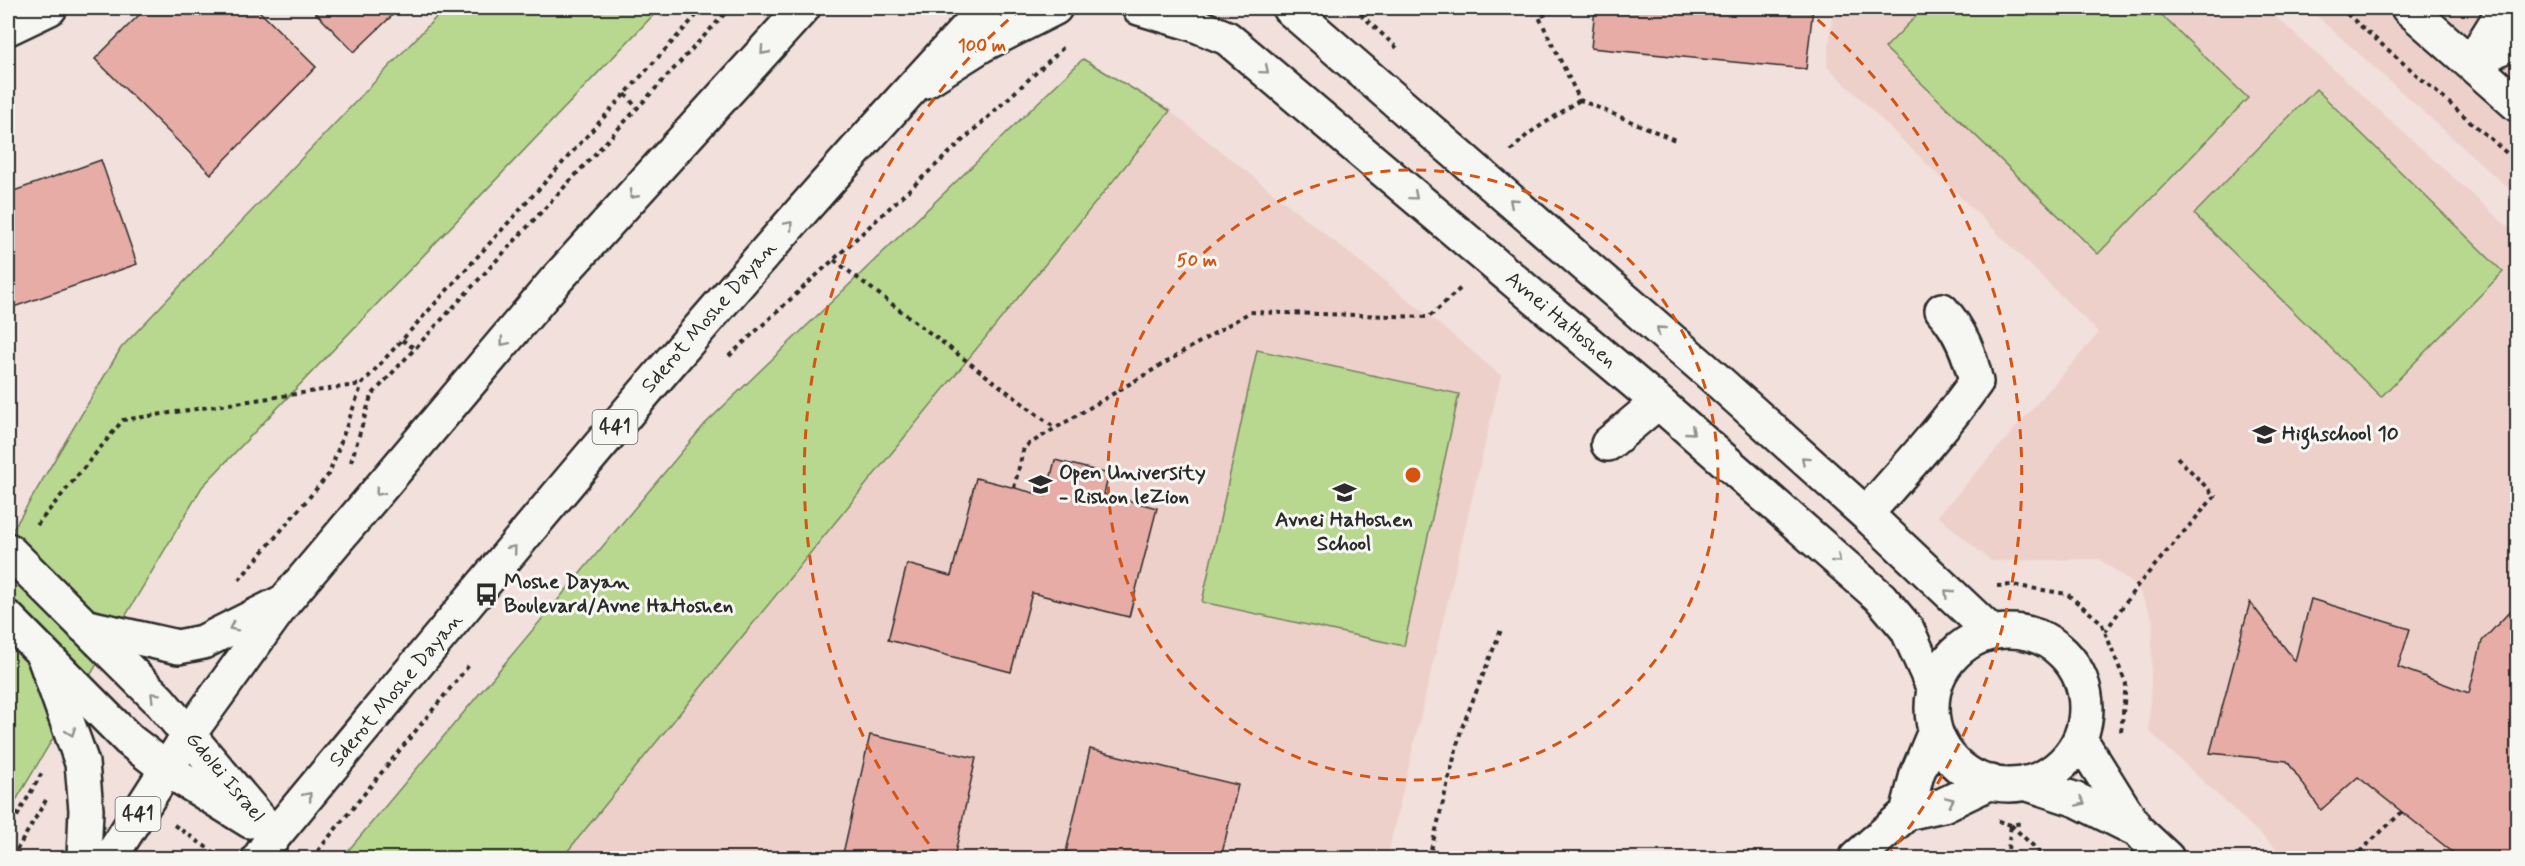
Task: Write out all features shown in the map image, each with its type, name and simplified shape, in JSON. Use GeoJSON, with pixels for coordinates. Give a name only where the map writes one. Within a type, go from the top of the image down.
{"type":"FeatureCollection","features":[{"type":"Feature","properties":{"kind":"street"},"geometry":{"type":"LineString","coordinates":[[8,28],[50,8]]}},
{"type":"Feature","properties":{"kind":"street","name":"441"},"geometry":{"type":"LineString","coordinates":[[110,858],[189,734],[285,601],[556,280],[803,8]]}},
{"type":"Feature","properties":{"kind":"street","name":"Sderot Moshe Dayan"},"geometry":{"type":"LineString","coordinates":[[266,847],[673,357],[902,97],[986,8]]}},
{"type":"Feature","properties":{"kind":"street"},"geometry":{"type":"LineString","coordinates":[[902,97],[982,45],[1055,8]]}},
{"type":"Feature","properties":{"kind":"street","name":"Avnei HaHoshen"},"geometry":{"type":"LineString","coordinates":[[1139,8],[1193,24],[1227,38],[1658,402],[1881,598],[1907,629],[1934,689]]}},
{"type":"Feature","properties":{"kind":"street"},"geometry":{"type":"LineString","coordinates":[[1207,8],[1211,20],[1227,38]]}},
{"type":"Feature","properties":{"kind":"street"},"geometry":{"type":"LineString","coordinates":[[1289,8],[1689,356],[1866,514],[1991,632]]}},
{"type":"Feature","properties":{"kind":"street"},"geometry":{"type":"LineString","coordinates":[[2408,8],[2517,105]]}},
{"type":"Feature","properties":{"kind":"street"},"geometry":{"type":"LineString","coordinates":[[2471,63],[2505,8]]}},
{"type":"Feature","properties":{"kind":"street"},"geometry":{"type":"LineString","coordinates":[[2471,63],[2517,38]]}},
{"type":"Feature","properties":{"kind":"street"},"geometry":{"type":"LineString","coordinates":[[1866,514],[1904,473],[1976,382],[1970,353],[1952,320],[1942,310]]}},
{"type":"Feature","properties":{"kind":"street"},"geometry":{"type":"LineString","coordinates":[[1608,444],[1658,402]]}},
{"type":"Feature","properties":{"kind":"street","name":"Gdolei Israel"},"geometry":{"type":"LineString","coordinates":[[10,553],[189,734],[266,847]]}},
{"type":"Feature","properties":{"kind":"street"},"geometry":{"type":"LineString","coordinates":[[84,626],[178,647],[202,642],[285,601]]}},
{"type":"Feature","properties":{"kind":"street","name":"Gdolei Israel"},"geometry":{"type":"LineString","coordinates":[[8,618],[44,657],[129,740],[266,847]]}},
{"type":"Feature","properties":{"kind":"street"},"geometry":{"type":"LineString","coordinates":[[2016,631],[2040,637],[2060,650],[2076,668],[2085,691],[2086,715],[2080,739],[2067,759],[2048,775],[2025,783],[2001,785],[1978,779],[1957,766],[1944,750],[1935,731],[1932,710],[1934,689],[1942,670],[1955,653],[1972,640],[1991,632],[2016,631]]}},
{"type":"Feature","properties":{"kind":"street"},"geometry":{"type":"LineString","coordinates":[[44,657],[82,763],[86,810],[84,858]]}},
{"type":"Feature","properties":{"kind":"street"},"geometry":{"type":"LineString","coordinates":[[1907,813],[1917,774],[1935,731]]}},
{"type":"Feature","properties":{"kind":"street"},"geometry":{"type":"LineString","coordinates":[[2080,739],[2137,830],[2167,858]]}},
{"type":"Feature","properties":{"kind":"street"},"geometry":{"type":"LineString","coordinates":[[1856,858],[1907,813],[1943,805],[1991,782]]}},
{"type":"Feature","properties":{"kind":"street"},"geometry":{"type":"LineString","coordinates":[[2025,783],[2077,800],[2137,830]]}},
{"type":"Feature","properties":{"kind":"path"},"geometry":{"type":"LineString","coordinates":[[231,588],[329,474],[362,384],[703,8]]}},
{"type":"Feature","properties":{"kind":"path"},"geometry":{"type":"LineString","coordinates":[[349,469],[371,396],[730,8]]}},
{"type":"Feature","properties":{"kind":"path"},"geometry":{"type":"LineString","coordinates":[[1563,8],[1539,17],[1580,100],[1675,140]]}},
{"type":"Feature","properties":{"kind":"path"},"geometry":{"type":"LineString","coordinates":[[2340,8],[2517,163]]}},
{"type":"Feature","properties":{"kind":"path"},"geometry":{"type":"LineString","coordinates":[[726,359],[1065,48],[1067,38]]}},
{"type":"Feature","properties":{"kind":"path"},"geometry":{"type":"LineString","coordinates":[[625,94],[637,108]]}},
{"type":"Feature","properties":{"kind":"path"},"geometry":{"type":"LineString","coordinates":[[1508,153],[1528,134],[1580,100]]}},
{"type":"Feature","properties":{"kind":"path"},"geometry":{"type":"LineString","coordinates":[[834,260],[1055,428]]}},
{"type":"Feature","properties":{"kind":"path"},"geometry":{"type":"LineString","coordinates":[[1014,488],[1024,447],[1250,312],[1429,316],[1470,279]]}},
{"type":"Feature","properties":{"kind":"path"},"geometry":{"type":"LineString","coordinates":[[402,340],[414,348]]}},
{"type":"Feature","properties":{"kind":"path"},"geometry":{"type":"LineString","coordinates":[[10,553],[123,420],[362,384]]}},
{"type":"Feature","properties":{"kind":"path"},"geometry":{"type":"LineString","coordinates":[[2105,633],[2137,586],[2215,496],[2177,457]]}},
{"type":"Feature","properties":{"kind":"path"},"geometry":{"type":"LineString","coordinates":[[1955,600],[1974,587],[2012,585],[2067,594],[2101,622],[2126,684],[2120,741],[2099,770]]}},
{"type":"Feature","properties":{"kind":"path"},"geometry":{"type":"LineString","coordinates":[[1429,858],[1461,730],[1501,630]]}},
{"type":"Feature","properties":{"kind":"path"},"geometry":{"type":"LineString","coordinates":[[312,858],[476,656]]}},
{"type":"Feature","properties":{"kind":"path"},"geometry":{"type":"LineString","coordinates":[[8,832],[44,770]]}},
{"type":"Feature","properties":{"kind":"path"},"geometry":{"type":"LineString","coordinates":[[12,858],[51,790]]}},
{"type":"Feature","properties":{"kind":"path"},"geometry":{"type":"LineString","coordinates":[[2354,858],[2402,812]]}},
{"type":"Feature","properties":{"kind":"path"},"geometry":{"type":"LineString","coordinates":[[2007,858],[2011,825],[2046,858]]}},
{"type":"Feature","properties":{"kind":"shaded area","name":"Highschool 10"},"geometry":{"type":"Polygon","coordinates":[[[1833,8],[2266,8],[2517,235],[2517,858],[2286,858],[2149,731],[2153,619],[2137,586],[2099,559],[1991,561],[1938,516],[2099,333],[1827,66],[1833,8]]]}},
{"type":"Feature","properties":{"kind":"shaded area"},"geometry":{"type":"Polygon","coordinates":[[[2308,8],[2517,8],[2517,196],[2308,8]]]}},
{"type":"Feature","properties":{"kind":"shaded area","name":"Avnei HaHoshen School"},"geometry":{"type":"Polygon","coordinates":[[[1170,111],[1501,376],[1387,858],[562,858],[1170,111]]]}},
{"type":"Feature","properties":{"kind":"green space"},"geometry":{"type":"Polygon","coordinates":[[[445,8],[660,8],[202,487],[8,814],[8,538],[121,348],[445,8]]]}},
{"type":"Feature","properties":{"kind":"green space"},"geometry":{"type":"Polygon","coordinates":[[[1924,8],[2154,8],[2248,98],[2098,254],[1885,48],[1924,8]]]}},
{"type":"Feature","properties":{"kind":"green space"},"geometry":{"type":"Polygon","coordinates":[[[1083,59],[1170,111],[562,858],[342,858],[705,424],[1083,59]]]}},
{"type":"Feature","properties":{"kind":"green space"},"geometry":{"type":"Polygon","coordinates":[[[2316,89],[2503,272],[2381,397],[2194,214],[2316,89]]]}},
{"type":"Feature","properties":{"kind":"green space"},"geometry":{"type":"Polygon","coordinates":[[[1257,350],[1459,394],[1404,646],[1202,602],[1257,350]]]}},
{"type":"Feature","properties":{"kind":"building"},"geometry":{"type":"Polygon","coordinates":[[[146,8],[256,8],[316,67],[211,174],[95,59],[146,8]]]}},
{"type":"Feature","properties":{"kind":"building"},"geometry":{"type":"Polygon","coordinates":[[[311,8],[400,8],[354,52],[311,8]]]}},
{"type":"Feature","properties":{"kind":"building"},"geometry":{"type":"Polygon","coordinates":[[[1595,8],[1813,8],[1806,69],[1591,48],[1595,8]]]}},
{"type":"Feature","properties":{"kind":"building"},"geometry":{"type":"Polygon","coordinates":[[[101,160],[137,264],[8,309],[8,193],[101,160]]]}},
{"type":"Feature","properties":{"kind":"building"},"geometry":{"type":"Polygon","coordinates":[[[1055,460],[1109,474],[1104,494],[1157,508],[1129,617],[1032,593],[1011,672],[888,640],[907,564],[951,576],[976,478],[1046,496],[1055,460]]]}},
{"type":"Feature","properties":{"kind":"building"},"geometry":{"type":"Polygon","coordinates":[[[2311,599],[2410,629],[2398,667],[2469,693],[2482,641],[2518,603],[2518,858],[2460,858],[2358,777],[2321,810],[2287,761],[2210,753],[2250,602],[2295,661],[2311,599]]]}},
{"type":"Feature","properties":{"kind":"building"},"geometry":{"type":"Polygon","coordinates":[[[870,735],[976,758],[954,858],[842,858],[870,735]]]}},
{"type":"Feature","properties":{"kind":"building"},"geometry":{"type":"Polygon","coordinates":[[[1090,749],[1238,785],[1221,858],[1091,858],[1066,852],[1090,749]]]}},
{"type":"Feature","properties":{"kind":"place","name":"Highschool 10"},"geometry":{"type":"Point","coordinates":[2264,434]}},
{"type":"Feature","properties":{"kind":"place","name":"Open University - Rishon leZion"},"geometry":{"type":"Point","coordinates":[1041,485]}},
{"type":"Feature","properties":{"kind":"place","name":"Avnei HaHoshen School"},"geometry":{"type":"Point","coordinates":[1344,492]}},
{"type":"Feature","properties":{"kind":"place","name":"Moshe Dayan Boulevard/Avne HaHoshen"},"geometry":{"type":"Point","coordinates":[486,594]}}]}
